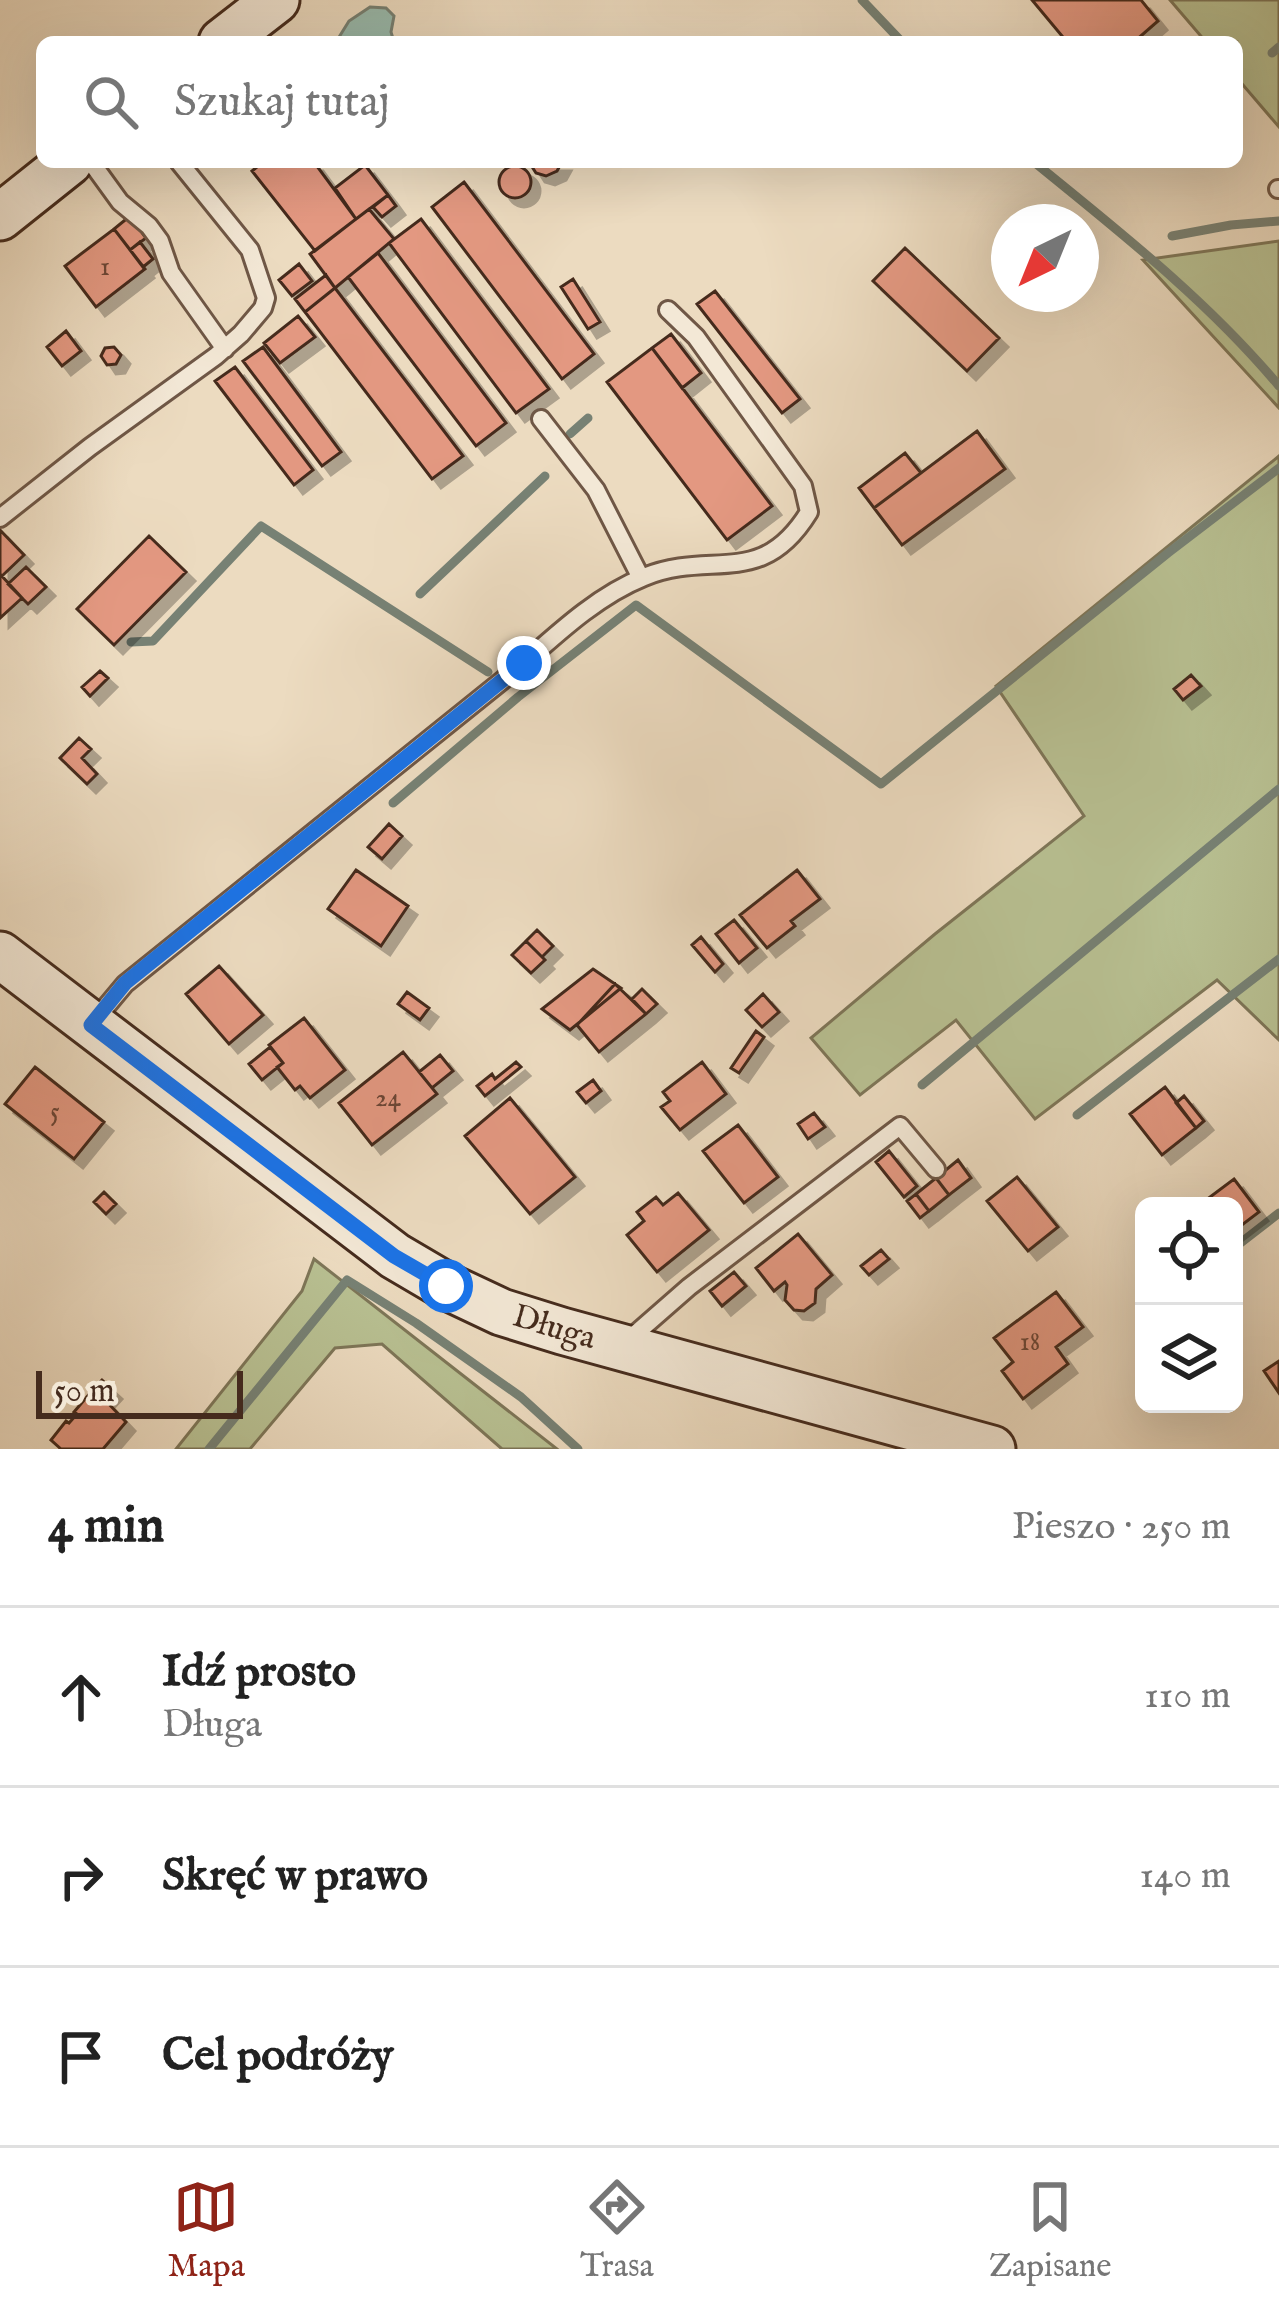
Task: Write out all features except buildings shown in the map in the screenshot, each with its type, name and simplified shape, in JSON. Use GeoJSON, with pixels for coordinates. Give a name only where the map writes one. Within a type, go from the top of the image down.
{"type":"FeatureCollection","features":[{"type":"Feature","properties":{"kind":"street"},"geometry":{"type":"LineString","coordinates":[[230,36],[276,0]]}},
{"type":"Feature","properties":{"kind":"street"},"geometry":{"type":"LineString","coordinates":[[0,217],[61,168]]}},
{"type":"Feature","properties":{"kind":"street","name":"Długa"},"geometry":{"type":"LineString","coordinates":[[0,955],[394,1256],[446,1286],[501,1312],[992,1449]]}},
{"type":"Feature","properties":{"kind":"lane"},"geometry":{"type":"LineString","coordinates":[[95,168],[120,202],[160,241],[171,273],[225,349]]}},
{"type":"Feature","properties":{"kind":"lane"},"geometry":{"type":"LineString","coordinates":[[0,518],[225,349],[256,317],[266,298],[250,250],[184,168]]}},
{"type":"Feature","properties":{"kind":"lane"},"geometry":{"type":"LineString","coordinates":[[91,1025],[125,983],[573,620],[641,578],[673,569],[758,559],[788,541],[808,512],[803,486],[696,337],[668,310]]}},
{"type":"Feature","properties":{"kind":"lane"},"geometry":{"type":"LineString","coordinates":[[542,418],[596,490],[641,578]]}},
{"type":"Feature","properties":{"kind":"lane"},"geometry":{"type":"LineString","coordinates":[[630,1350],[633,1336],[689,1287],[901,1126],[936,1169]]}},
{"type":"Feature","properties":{"kind":"green space"},"geometry":{"type":"Polygon","coordinates":[[[1170,0],[1279,0],[1279,127],[1243,85],[1243,36],[1201,36],[1170,0]]]}},
{"type":"Feature","properties":{"kind":"green space"},"geometry":{"type":"Polygon","coordinates":[[[1279,241],[1279,408],[1143,260],[1279,241]]]}},
{"type":"Feature","properties":{"kind":"green space"},"geometry":{"type":"Polygon","coordinates":[[[1279,456],[1279,1040],[1217,980],[1035,1119],[956,1020],[860,1095],[811,1038],[1084,816],[996,686],[1279,456]]]}},
{"type":"Feature","properties":{"kind":"green space"},"geometry":{"type":"Polygon","coordinates":[[[314,1259],[557,1449],[502,1449],[382,1344],[335,1348],[250,1449],[176,1449],[302,1291],[314,1259]]]}},
{"type":"Feature","properties":{"kind":"shaded area"},"geometry":{"type":"Polygon","coordinates":[[[370,7],[386,8],[394,16],[392,36],[340,36],[349,21],[370,7]]]}},
{"type":"Feature","properties":{"kind":"waterway"},"geometry":{"type":"LineString","coordinates":[[862,0],[896,36]]}},
{"type":"Feature","properties":{"kind":"waterway"},"geometry":{"type":"LineString","coordinates":[[1272,53],[1279,47]]}},
{"type":"Feature","properties":{"kind":"waterway"},"geometry":{"type":"LineString","coordinates":[[1041,168],[1193,296],[1279,386]]}},
{"type":"Feature","properties":{"kind":"waterway"},"geometry":{"type":"LineString","coordinates":[[1172,236],[1279,221]]}},
{"type":"Feature","properties":{"kind":"waterway"},"geometry":{"type":"LineString","coordinates":[[570,434],[588,418]]}},
{"type":"Feature","properties":{"kind":"waterway"},"geometry":{"type":"LineString","coordinates":[[393,803],[636,605],[881,784],[1279,468]]}},
{"type":"Feature","properties":{"kind":"waterway"},"geometry":{"type":"LineString","coordinates":[[420,594],[545,476]]}},
{"type":"Feature","properties":{"kind":"waterway"},"geometry":{"type":"LineString","coordinates":[[131,642],[153,641],[261,526],[488,672]]}},
{"type":"Feature","properties":{"kind":"waterway"},"geometry":{"type":"LineString","coordinates":[[922,1085],[1279,789]]}},
{"type":"Feature","properties":{"kind":"waterway"},"geometry":{"type":"LineString","coordinates":[[1077,1115],[1279,959]]}},
{"type":"Feature","properties":{"kind":"waterway"},"geometry":{"type":"LineString","coordinates":[[1243,1241],[1279,1213]]}},
{"type":"Feature","properties":{"kind":"waterway"},"geometry":{"type":"LineString","coordinates":[[209,1449],[347,1280],[521,1397],[578,1449]]}},
{"type":"Feature","properties":{"kind":"route"},"geometry":{"type":"LineString","coordinates":[[446,1286],[394,1256],[91,1025],[125,983],[524,663]]}}]}
